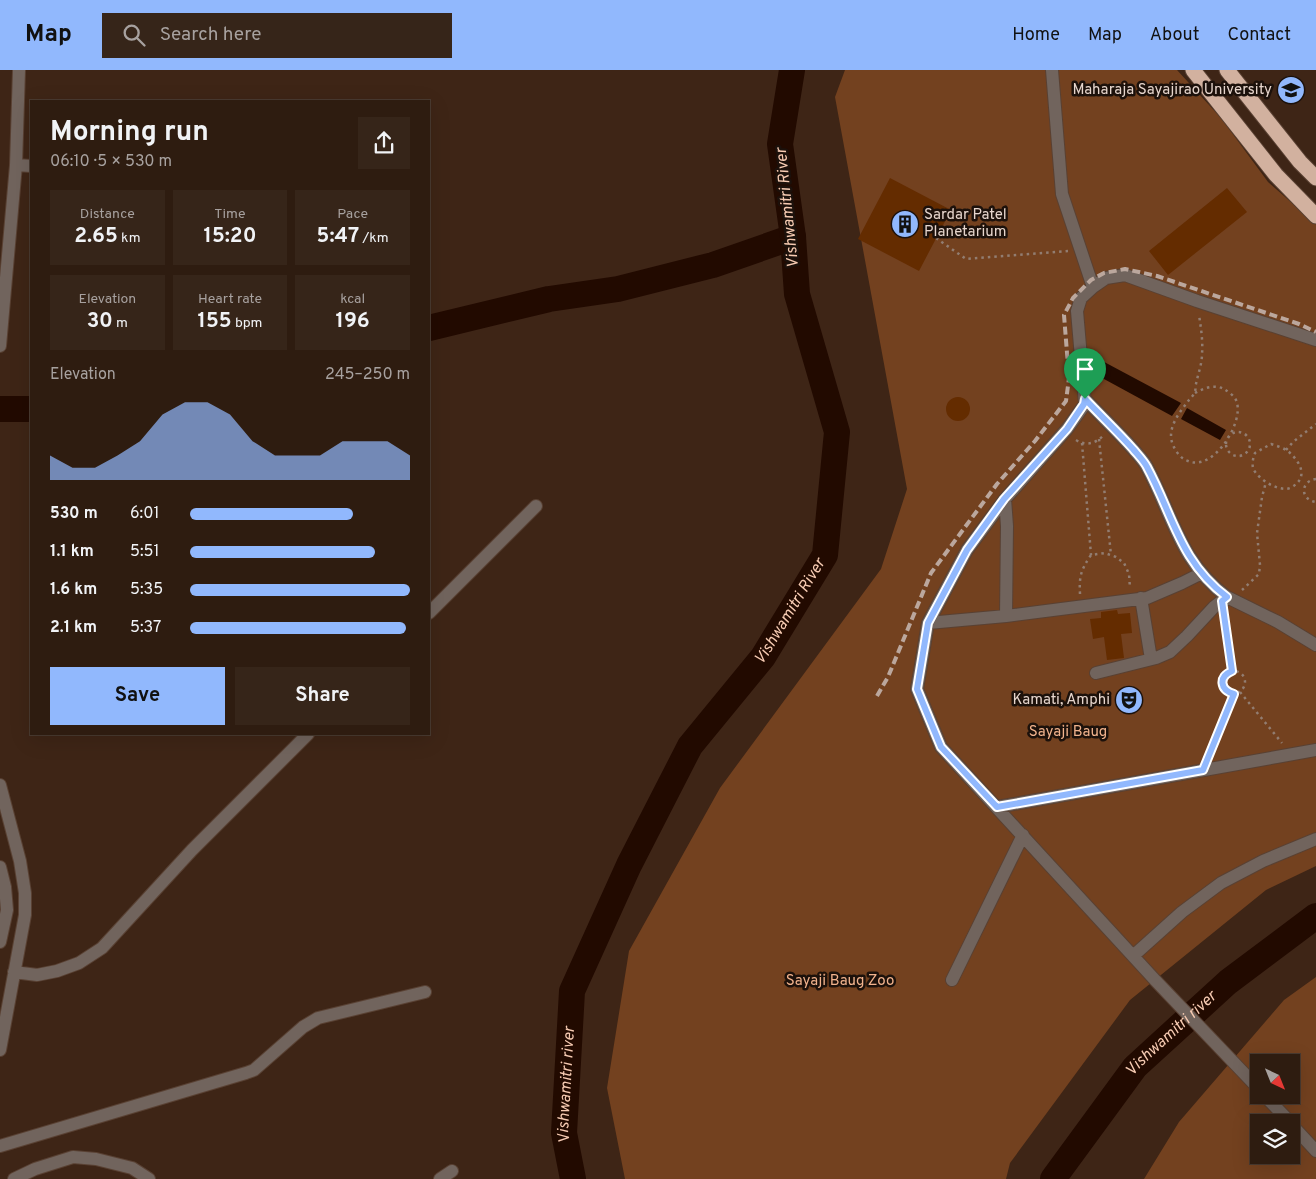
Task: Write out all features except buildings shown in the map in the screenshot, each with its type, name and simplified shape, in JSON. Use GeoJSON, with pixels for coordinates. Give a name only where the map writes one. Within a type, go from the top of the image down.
{"type":"FeatureCollection","features":[{"type":"Feature","properties":{"kind":"highway"},"geometry":{"type":"LineString","coordinates":[[1193,70],[1276,176],[1316,216]]}},
{"type":"Feature","properties":{"kind":"highway"},"geometry":{"type":"LineString","coordinates":[[1227,70],[1300,162],[1316,178]]}},
{"type":"Feature","properties":{"kind":"street"},"geometry":{"type":"LineString","coordinates":[[0,346],[16,165],[19,70]]}},
{"type":"Feature","properties":{"kind":"street"},"geometry":{"type":"LineString","coordinates":[[1052,70],[1062,194],[1093,287]]}},
{"type":"Feature","properties":{"kind":"street"},"geometry":{"type":"LineString","coordinates":[[16,165],[30,166]]}},
{"type":"Feature","properties":{"kind":"street"},"geometry":{"type":"LineString","coordinates":[[1250,1079],[1154,980],[941,747],[917,689],[928,623],[967,550],[1004,499],[1067,429],[1084,404],[1084,382],[1077,311],[1081,298],[1093,287],[1106,278],[1125,275],[1197,302],[1316,340]]}},
{"type":"Feature","properties":{"kind":"street"},"geometry":{"type":"LineString","coordinates":[[1085,399],[1147,466],[1180,541],[1214,587],[1227,599],[1278,622],[1316,645]]}},
{"type":"Feature","properties":{"kind":"street"},"geometry":{"type":"LineString","coordinates":[[1004,499],[1007,526],[1006,616]]}},
{"type":"Feature","properties":{"kind":"street"},"geometry":{"type":"LineString","coordinates":[[430,612],[536,506]]}},
{"type":"Feature","properties":{"kind":"street"},"geometry":{"type":"LineString","coordinates":[[928,623],[1006,616],[1147,598],[1202,573]]}},
{"type":"Feature","properties":{"kind":"street"},"geometry":{"type":"LineString","coordinates":[[1136,599],[1151,659]]}},
{"type":"Feature","properties":{"kind":"street"},"geometry":{"type":"LineString","coordinates":[[1096,673],[1151,659],[1170,652],[1188,636],[1214,607],[1227,599]]}},
{"type":"Feature","properties":{"kind":"street"},"geometry":{"type":"LineString","coordinates":[[14,972],[37,975],[57,971],[79,963],[102,948],[192,850],[307,735]]}},
{"type":"Feature","properties":{"kind":"street"},"geometry":{"type":"LineString","coordinates":[[997,807],[1316,750]]}},
{"type":"Feature","properties":{"kind":"street"},"geometry":{"type":"LineString","coordinates":[[0,1050],[25,915],[25,898],[20,862],[1,791]]}},
{"type":"Feature","properties":{"kind":"street"},"geometry":{"type":"LineString","coordinates":[[952,980],[1023,836]]}},
{"type":"Feature","properties":{"kind":"street"},"geometry":{"type":"LineString","coordinates":[[1133,956],[1182,912],[1220,883],[1263,861],[1316,839]]}},
{"type":"Feature","properties":{"kind":"street"},"geometry":{"type":"LineString","coordinates":[[0,867],[5,887],[7,910],[0,942]]}},
{"type":"Feature","properties":{"kind":"street"},"geometry":{"type":"LineString","coordinates":[[6,898],[25,898]]}},
{"type":"Feature","properties":{"kind":"street"},"geometry":{"type":"LineString","coordinates":[[0,1146],[246,1073],[254,1070],[303,1027],[318,1018],[426,992]]}},
{"type":"Feature","properties":{"kind":"street"},"geometry":{"type":"LineString","coordinates":[[1273,1104],[1282,1114]]}},
{"type":"Feature","properties":{"kind":"street"},"geometry":{"type":"LineString","coordinates":[[1300,1133],[1316,1151]]}},
{"type":"Feature","properties":{"kind":"street"},"geometry":{"type":"LineString","coordinates":[[14,1179],[35,1169],[73,1157],[96,1159],[132,1168],[149,1179]]}},
{"type":"Feature","properties":{"kind":"street"},"geometry":{"type":"LineString","coordinates":[[440,1179],[452,1171]]}},
{"type":"Feature","properties":{"kind":"path"},"geometry":{"type":"LineString","coordinates":[[936,238],[966,259],[1081,250]]}},
{"type":"Feature","properties":{"kind":"path"},"geometry":{"type":"LineString","coordinates":[[1195,393],[1202,355],[1197,302]]}},
{"type":"Feature","properties":{"kind":"path"},"geometry":{"type":"LineString","coordinates":[[1211,387],[1222,388],[1237,401],[1238,412],[1235,424],[1228,438],[1217,454],[1206,462],[1190,462],[1183,459],[1175,450],[1171,441],[1171,429],[1180,412],[1195,393],[1211,387]]}},
{"type":"Feature","properties":{"kind":"path"},"geometry":{"type":"LineString","coordinates":[[1067,429],[1082,444],[1090,443],[1102,437],[1110,424]]}},
{"type":"Feature","properties":{"kind":"path"},"geometry":{"type":"LineString","coordinates":[[1286,450],[1316,424]]}},
{"type":"Feature","properties":{"kind":"path"},"geometry":{"type":"LineString","coordinates":[[1242,432],[1250,441],[1249,449],[1244,454],[1233,454],[1226,445],[1228,438],[1234,433],[1242,432]]}},
{"type":"Feature","properties":{"kind":"path"},"geometry":{"type":"LineString","coordinates":[[1099,439],[1111,556]]}},
{"type":"Feature","properties":{"kind":"path"},"geometry":{"type":"LineString","coordinates":[[1080,606],[1079,585],[1082,570],[1091,555],[1082,444]]}},
{"type":"Feature","properties":{"kind":"path"},"geometry":{"type":"LineString","coordinates":[[1271,444],[1286,450],[1296,459],[1302,473],[1300,480],[1291,488],[1283,489],[1266,482],[1258,476],[1253,469],[1252,460],[1255,453],[1271,444]]}},
{"type":"Feature","properties":{"kind":"path"},"geometry":{"type":"LineString","coordinates":[[1249,449],[1255,453]]}},
{"type":"Feature","properties":{"kind":"path"},"geometry":{"type":"LineString","coordinates":[[1300,480],[1306,484]]}},
{"type":"Feature","properties":{"kind":"path"},"geometry":{"type":"LineString","coordinates":[[1316,480],[1306,484],[1304,490],[1306,497],[1316,502]]}},
{"type":"Feature","properties":{"kind":"path"},"geometry":{"type":"LineString","coordinates":[[1232,671],[1227,599],[1259,574],[1257,533],[1266,482]]}},
{"type":"Feature","properties":{"kind":"path"},"geometry":{"type":"LineString","coordinates":[[1091,555],[1105,553],[1124,562],[1136,599]]}},
{"type":"Feature","properties":{"kind":"path"},"geometry":{"type":"LineString","coordinates":[[1232,671],[1239,672],[1244,678],[1245,686],[1240,692],[1234,694],[1227,692],[1222,682],[1225,675],[1232,671]]}},
{"type":"Feature","properties":{"kind":"path"},"geometry":{"type":"LineString","coordinates":[[1240,692],[1292,755]]}},
{"type":"Feature","properties":{"kind":"path"},"geometry":{"type":"LineString","coordinates":[[1203,770],[1234,694]]}},
{"type":"Feature","properties":{"kind":"green space","name":"Sayaji Baug"},"geometry":{"type":"Polygon","coordinates":[[[845,70],[1177,70],[1221,118],[1268,182],[1316,224],[1316,866],[1266,890],[1130,1000],[1010,1163],[1006,1179],[625,1179],[607,1088],[629,951],[720,788],[881,569],[907,489],[835,97],[845,70]]]}},
{"type":"Feature","properties":{"kind":"green space"},"geometry":{"type":"Polygon","coordinates":[[[1316,977],[1316,1179],[1144,1179],[1179,1122],[1284,1000],[1316,977]]]}},
{"type":"Feature","properties":{"kind":"shaded area"},"geometry":{"type":"Polygon","coordinates":[[[1093,356],[1181,403],[1172,416],[1093,373],[1091,370],[1093,356]]]}},
{"type":"Feature","properties":{"kind":"shaded area"},"geometry":{"type":"Polygon","coordinates":[[[1187,408],[1226,430],[1220,440],[1181,419],[1187,408]]]}},
{"type":"Feature","properties":{"kind":"waterway","name":"Vishwamitri River"},"geometry":{"type":"LineString","coordinates":[[573,1179],[564,1133],[572,991],[629,865],[690,746],[763,657],[825,555],[837,432],[797,294],[793,237],[780,144],[792,70]]}},
{"type":"Feature","properties":{"kind":"waterway"},"geometry":{"type":"LineString","coordinates":[[430,328],[549,299],[618,289],[713,265],[793,237]]}},
{"type":"Feature","properties":{"kind":"waterway"},"geometry":{"type":"LineString","coordinates":[[0,409],[30,409]]}},
{"type":"Feature","properties":{"kind":"waterway","name":"Vishwamitri river"},"geometry":{"type":"LineString","coordinates":[[1053,1179],[1135,1067],[1228,982],[1316,916]]}},
{"type":"Feature","properties":{"kind":"railway"},"geometry":{"type":"LineString","coordinates":[[877,696],[888,677],[931,573],[997,484],[1035,441],[1066,401],[1069,378],[1064,315],[1073,298],[1091,280],[1104,273],[1125,269],[1157,276],[1299,324],[1316,332]]}},
{"type":"Feature","properties":{"kind":"place","name":"Maharaja Sayajirao University"},"geometry":{"type":"Point","coordinates":[1291,90]}},
{"type":"Feature","properties":{"kind":"place","name":"Sardar Patel Planetarium"},"geometry":{"type":"Point","coordinates":[905,224]}},
{"type":"Feature","properties":{"kind":"place","name":"Kamati, Amphi"},"geometry":{"type":"Point","coordinates":[1129,700]}},
{"type":"Feature","properties":{"kind":"route"},"geometry":{"type":"LineString","coordinates":[[1085,399],[1117,431],[1147,466],[1180,541],[1199,571],[1214,587],[1227,597],[1222,601],[1232,671],[1225,675],[1222,682],[1227,692],[1234,694],[1203,770],[997,807],[941,747],[917,689],[928,623],[967,550],[1004,499],[1067,429],[1084,404],[1085,399]]}},
{"type":"Feature","properties":{"kind":"park label","name":"Sayaji Baug Zoo"},"geometry":{"type":"Point","coordinates":[840,981]}}]}
